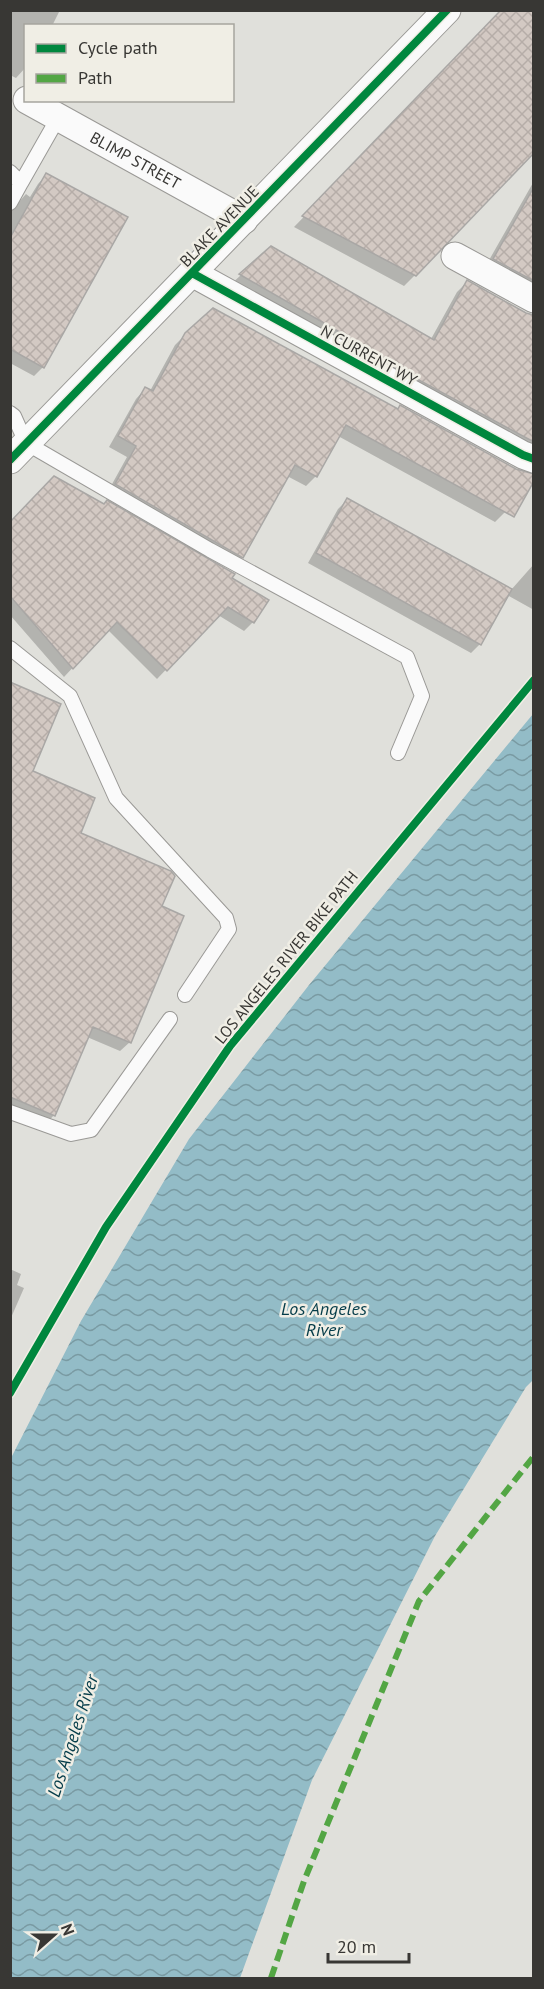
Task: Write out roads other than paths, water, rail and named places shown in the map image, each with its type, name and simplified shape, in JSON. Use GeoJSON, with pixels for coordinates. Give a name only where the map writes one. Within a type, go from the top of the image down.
{"type":"FeatureCollection","features":[{"type":"Feature","properties":{"kind":"street","name":"BLAKE AVENUE"},"geometry":{"type":"LineString","coordinates":[[18,451],[447,10]]}},
{"type":"Feature","properties":{"kind":"street","name":"BLIMP STREET"},"geometry":{"type":"LineString","coordinates":[[10,92],[24,99]]}},
{"type":"Feature","properties":{"kind":"street","name":"BLIMP STREET"},"geometry":{"type":"LineString","coordinates":[[30,102],[244,220]]}},
{"type":"Feature","properties":{"kind":"street"},"geometry":{"type":"LineString","coordinates":[[455,256],[534,299]]}},
{"type":"Feature","properties":{"kind":"street","name":"N CURRENT WY"},"geometry":{"type":"LineString","coordinates":[[192,273],[457,420],[534,459]]}},
{"type":"Feature","properties":{"kind":"lane"},"geometry":{"type":"LineString","coordinates":[[10,203],[58,118]]}},
{"type":"Feature","properties":{"kind":"lane"},"geometry":{"type":"LineString","coordinates":[[10,172],[21,183]]}},
{"type":"Feature","properties":{"kind":"lane"},"geometry":{"type":"LineString","coordinates":[[10,413],[14,416],[18,451],[210,550],[407,657],[422,696],[398,753]]}},
{"type":"Feature","properties":{"kind":"lane"},"geometry":{"type":"LineString","coordinates":[[10,648],[70,696],[116,798],[226,918],[229,928],[185,995]]}},
{"type":"Feature","properties":{"kind":"lane"},"geometry":{"type":"LineString","coordinates":[[10,1112],[71,1134],[90,1130],[170,1019]]}},
{"type":"Feature","properties":{"kind":"water","name":"Los Angeles River"},"geometry":{"type":"Polygon","coordinates":[[[533,714],[533,1380],[526,1387],[435,1536],[312,1780],[240,1978],[11,1978],[11,1458],[81,1321],[189,1139],[309,985],[533,714]]]}}]}
